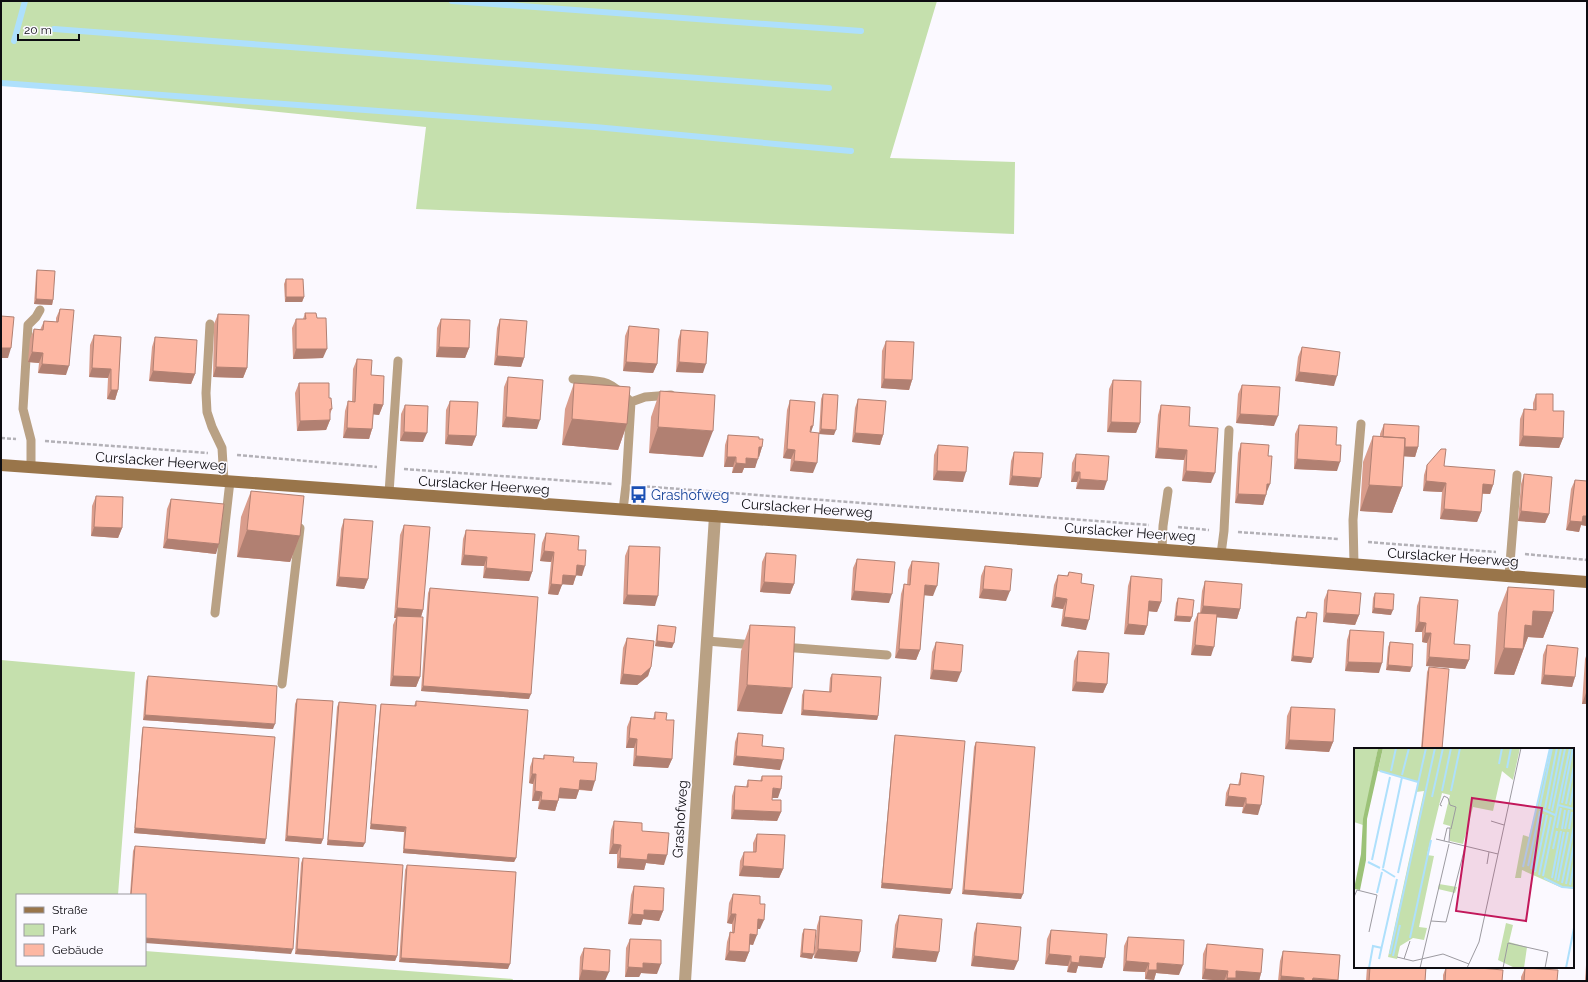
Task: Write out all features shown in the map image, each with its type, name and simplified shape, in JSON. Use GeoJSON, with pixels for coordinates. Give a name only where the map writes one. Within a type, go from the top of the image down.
{"type":"FeatureCollection","features":[{"type":"Feature","properties":{"kind":"main road","name":"Curslacker Heerweg"},"geometry":{"type":"LineString","coordinates":[[1,465],[227,481],[304,491],[389,493],[715,516],[1587,582]]}},
{"type":"Feature","properties":{"kind":"street","name":"Grashofweg"},"geometry":{"type":"LineString","coordinates":[[685,981],[715,516]]}},
{"type":"Feature","properties":{"kind":"lane"},"geometry":{"type":"LineString","coordinates":[[31,467],[31,440],[23,409],[28,325],[36,317],[40,310]]}},
{"type":"Feature","properties":{"kind":"lane"},"geometry":{"type":"LineString","coordinates":[[210,324],[206,393],[207,412],[222,448],[227,481],[215,613]]}},
{"type":"Feature","properties":{"kind":"lane"},"geometry":{"type":"LineString","coordinates":[[389,493],[398,360]]}},
{"type":"Feature","properties":{"kind":"lane"},"geometry":{"type":"LineString","coordinates":[[573,379],[606,381],[619,390],[631,402],[623,510]]}},
{"type":"Feature","properties":{"kind":"lane"},"geometry":{"type":"LineString","coordinates":[[631,402],[645,397],[680,395]]}},
{"type":"Feature","properties":{"kind":"lane"},"geometry":{"type":"LineString","coordinates":[[1354,564],[1353,520],[1361,424]]}},
{"type":"Feature","properties":{"kind":"lane"},"geometry":{"type":"LineString","coordinates":[[1221,554],[1224,531],[1229,430]]}},
{"type":"Feature","properties":{"kind":"lane"},"geometry":{"type":"LineString","coordinates":[[1509,576],[1517,476]]}},
{"type":"Feature","properties":{"kind":"lane"},"geometry":{"type":"LineString","coordinates":[[1162,550],[1163,526],[1168,491]]}},
{"type":"Feature","properties":{"kind":"lane"},"geometry":{"type":"LineString","coordinates":[[282,684],[301,518]]}},
{"type":"Feature","properties":{"kind":"lane"},"geometry":{"type":"LineString","coordinates":[[707,641],[761,646]]}},
{"type":"Feature","properties":{"kind":"lane"},"geometry":{"type":"LineString","coordinates":[[777,647],[887,655]]}},
{"type":"Feature","properties":{"kind":"path"},"geometry":{"type":"LineString","coordinates":[[1,438],[1163,526],[1587,560]]}},
{"type":"Feature","properties":{"kind":"green space"},"geometry":{"type":"Polygon","coordinates":[[[1,1],[937,1],[890,158],[1015,162],[1014,234],[416,209],[426,127],[1,84],[1,1]]]}},
{"type":"Feature","properties":{"kind":"green space"},"geometry":{"type":"Polygon","coordinates":[[[1,660],[135,672],[118,894],[16,894],[16,966],[146,966],[146,951],[513,979],[512,981],[1,981],[1,660]]]}},
{"type":"Feature","properties":{"kind":"building"},"geometry":{"type":"Polygon","coordinates":[[[37,270],[55,271],[53,300],[36,299],[37,270]]]}},
{"type":"Feature","properties":{"kind":"building"},"geometry":{"type":"Polygon","coordinates":[[[286,279],[303,279],[304,297],[286,297],[286,279]]]}},
{"type":"Feature","properties":{"kind":"building"},"geometry":{"type":"Polygon","coordinates":[[[60,309],[74,310],[69,366],[42,364],[43,353],[32,352],[34,329],[43,330],[44,321],[58,322],[60,309]]]}},
{"type":"Feature","properties":{"kind":"building"},"geometry":{"type":"Polygon","coordinates":[[[305,313],[316,313],[317,318],[326,318],[327,349],[296,349],[296,319],[306,319],[305,313]]]}},
{"type":"Feature","properties":{"kind":"building"},"geometry":{"type":"Polygon","coordinates":[[[218,314],[249,315],[247,368],[216,367],[218,314]]]}},
{"type":"Feature","properties":{"kind":"building"},"geometry":{"type":"Polygon","coordinates":[[[1,316],[14,317],[11,348],[2,348],[1,364],[1,316]]]}},
{"type":"Feature","properties":{"kind":"building"},"geometry":{"type":"Polygon","coordinates":[[[441,319],[470,320],[469,348],[439,347],[441,319]]]}},
{"type":"Feature","properties":{"kind":"building"},"geometry":{"type":"Polygon","coordinates":[[[500,319],[527,321],[524,358],[497,356],[500,319]]]}},
{"type":"Feature","properties":{"kind":"building"},"geometry":{"type":"Polygon","coordinates":[[[629,326],[659,329],[657,364],[626,362],[629,326]]]}},
{"type":"Feature","properties":{"kind":"building"},"geometry":{"type":"Polygon","coordinates":[[[681,330],[708,332],[706,364],[679,362],[681,330]]]}},
{"type":"Feature","properties":{"kind":"building"},"geometry":{"type":"Polygon","coordinates":[[[94,335],[121,337],[118,390],[111,390],[111,369],[92,368],[94,335]]]}},
{"type":"Feature","properties":{"kind":"building"},"geometry":{"type":"Polygon","coordinates":[[[155,337],[197,340],[195,374],[153,371],[155,337]]]}},
{"type":"Feature","properties":{"kind":"building"},"geometry":{"type":"Polygon","coordinates":[[[886,341],[914,342],[912,380],[884,379],[886,341]]]}},
{"type":"Feature","properties":{"kind":"building"},"geometry":{"type":"Polygon","coordinates":[[[1302,347],[1340,352],[1337,376],[1299,372],[1302,347]]]}},
{"type":"Feature","properties":{"kind":"building"},"geometry":{"type":"Polygon","coordinates":[[[357,359],[372,360],[371,375],[384,376],[383,405],[374,404],[372,429],[347,428],[348,401],[355,402],[357,359]]]}},
{"type":"Feature","properties":{"kind":"building"},"geometry":{"type":"Polygon","coordinates":[[[508,377],[543,380],[540,420],[506,417],[508,377]]]}},
{"type":"Feature","properties":{"kind":"building"},"geometry":{"type":"Polygon","coordinates":[[[1113,380],[1141,381],[1140,423],[1111,422],[1113,380]]]}},
{"type":"Feature","properties":{"kind":"building"},"geometry":{"type":"Polygon","coordinates":[[[299,383],[329,383],[329,398],[331,398],[332,409],[330,409],[330,420],[300,421],[299,383]]]}},
{"type":"Feature","properties":{"kind":"building"},"geometry":{"type":"Polygon","coordinates":[[[574,383],[630,387],[627,424],[572,419],[574,383]]]}},
{"type":"Feature","properties":{"kind":"building"},"geometry":{"type":"Polygon","coordinates":[[[1242,385],[1280,387],[1278,416],[1240,414],[1242,385]]]}},
{"type":"Feature","properties":{"kind":"building"},"geometry":{"type":"Polygon","coordinates":[[[660,391],[715,395],[713,431],[658,427],[660,391]]]}},
{"type":"Feature","properties":{"kind":"building"},"geometry":{"type":"Polygon","coordinates":[[[823,394],[838,395],[836,430],[821,429],[823,394]]]}},
{"type":"Feature","properties":{"kind":"building"},"geometry":{"type":"Polygon","coordinates":[[[1536,394],[1553,394],[1553,411],[1564,411],[1563,438],[1523,436],[1524,409],[1536,410],[1536,394]]]}},
{"type":"Feature","properties":{"kind":"building"},"geometry":{"type":"Polygon","coordinates":[[[858,399],[886,401],[883,435],[855,433],[858,399]]]}},
{"type":"Feature","properties":{"kind":"building"},"geometry":{"type":"Polygon","coordinates":[[[790,400],[815,402],[813,426],[811,426],[810,432],[819,433],[817,463],[794,461],[795,450],[787,449],[790,400]]]}},
{"type":"Feature","properties":{"kind":"building"},"geometry":{"type":"Polygon","coordinates":[[[450,401],[478,402],[476,436],[448,435],[450,401]]]}},
{"type":"Feature","properties":{"kind":"building"},"geometry":{"type":"Polygon","coordinates":[[[405,405],[428,406],[427,433],[404,432],[405,405]]]}},
{"type":"Feature","properties":{"kind":"building"},"geometry":{"type":"Polygon","coordinates":[[[1161,405],[1190,407],[1189,426],[1218,428],[1215,473],[1186,471],[1187,450],[1158,448],[1161,405]]]}},
{"type":"Feature","properties":{"kind":"building"},"geometry":{"type":"Polygon","coordinates":[[[1384,424],[1419,426],[1418,447],[1405,447],[1405,438],[1383,437],[1384,424]]]}},
{"type":"Feature","properties":{"kind":"building"},"geometry":{"type":"Polygon","coordinates":[[[1299,425],[1337,427],[1336,445],[1341,445],[1340,462],[1297,459],[1299,425]]]}},
{"type":"Feature","properties":{"kind":"building"},"geometry":{"type":"Polygon","coordinates":[[[728,435],[759,437],[759,439],[763,439],[762,447],[759,447],[758,459],[746,458],[746,464],[736,463],[736,457],[727,457],[728,435]]]}},
{"type":"Feature","properties":{"kind":"building"},"geometry":{"type":"Polygon","coordinates":[[[1373,436],[1405,438],[1402,487],[1369,485],[1373,436]]]}},
{"type":"Feature","properties":{"kind":"building"},"geometry":{"type":"Polygon","coordinates":[[[1241,443],[1269,445],[1268,456],[1272,456],[1270,484],[1267,484],[1266,495],[1238,494],[1241,443]]]}},
{"type":"Feature","properties":{"kind":"building"},"geometry":{"type":"Polygon","coordinates":[[[938,445],[968,447],[966,472],[937,471],[938,445]]]}},
{"type":"Feature","properties":{"kind":"building"},"geometry":{"type":"Polygon","coordinates":[[[1441,449],[1446,449],[1444,466],[1495,470],[1493,485],[1483,484],[1481,512],[1444,509],[1446,483],[1426,481],[1427,465],[1441,449]]]}},
{"type":"Feature","properties":{"kind":"building"},"geometry":{"type":"Polygon","coordinates":[[[1014,452],[1043,453],[1041,478],[1012,476],[1014,452]]]}},
{"type":"Feature","properties":{"kind":"building"},"geometry":{"type":"Polygon","coordinates":[[[1076,454],[1109,456],[1107,481],[1080,479],[1080,472],[1075,472],[1076,454]]]}},
{"type":"Feature","properties":{"kind":"building"},"geometry":{"type":"Polygon","coordinates":[[[1524,474],[1552,477],[1549,514],[1521,511],[1524,474]]]}},
{"type":"Feature","properties":{"kind":"building"},"geometry":{"type":"Polygon","coordinates":[[[1575,480],[1587,481],[1587,516],[1583,516],[1582,522],[1570,521],[1575,480]]]}},
{"type":"Feature","properties":{"kind":"building"},"geometry":{"type":"Polygon","coordinates":[[[251,491],[304,496],[300,536],[247,530],[251,491]]]}},
{"type":"Feature","properties":{"kind":"building"},"geometry":{"type":"Polygon","coordinates":[[[96,496],[123,497],[122,528],[94,527],[96,496]]]}},
{"type":"Feature","properties":{"kind":"building"},"geometry":{"type":"Polygon","coordinates":[[[171,499],[224,504],[219,544],[167,539],[171,499]]]}},
{"type":"Feature","properties":{"kind":"building"},"geometry":{"type":"Polygon","coordinates":[[[344,519],[373,521],[368,579],[339,577],[344,519]]]}},
{"type":"Feature","properties":{"kind":"building"},"geometry":{"type":"Polygon","coordinates":[[[404,525],[430,527],[423,610],[397,608],[404,525]]]}},
{"type":"Feature","properties":{"kind":"building"},"geometry":{"type":"Polygon","coordinates":[[[466,530],[535,534],[532,572],[486,568],[487,557],[464,555],[466,530]]]}},
{"type":"Feature","properties":{"kind":"building"},"geometry":{"type":"Polygon","coordinates":[[[546,533],[579,536],[578,550],[586,550],[585,566],[577,565],[576,576],[563,575],[562,585],[551,584],[554,552],[544,551],[546,533]]]}},
{"type":"Feature","properties":{"kind":"building"},"geometry":{"type":"Polygon","coordinates":[[[629,546],[660,547],[658,596],[627,595],[629,546]]]}},
{"type":"Feature","properties":{"kind":"building"},"geometry":{"type":"Polygon","coordinates":[[[766,553],[796,555],[794,584],[764,582],[766,553]]]}},
{"type":"Feature","properties":{"kind":"building"},"geometry":{"type":"Polygon","coordinates":[[[857,559],[895,562],[892,594],[854,591],[857,559]]]}},
{"type":"Feature","properties":{"kind":"building"},"geometry":{"type":"Polygon","coordinates":[[[912,561],[939,563],[937,586],[925,585],[920,650],[899,649],[904,584],[910,585],[912,561]]]}},
{"type":"Feature","properties":{"kind":"building"},"geometry":{"type":"Polygon","coordinates":[[[985,566],[1012,569],[1010,591],[983,589],[985,566]]]}},
{"type":"Feature","properties":{"kind":"building"},"geometry":{"type":"Polygon","coordinates":[[[1069,572],[1082,574],[1081,583],[1094,585],[1089,620],[1064,617],[1067,599],[1055,597],[1058,575],[1068,576],[1069,572]]]}},
{"type":"Feature","properties":{"kind":"building"},"geometry":{"type":"Polygon","coordinates":[[[1131,576],[1162,579],[1161,602],[1149,601],[1147,626],[1128,624],[1131,576]]]}},
{"type":"Feature","properties":{"kind":"building"},"geometry":{"type":"Polygon","coordinates":[[[1205,581],[1242,584],[1240,609],[1203,606],[1205,581]]]}},
{"type":"Feature","properties":{"kind":"building"},"geometry":{"type":"Polygon","coordinates":[[[1508,587],[1554,590],[1553,612],[1533,611],[1532,626],[1525,625],[1523,649],[1504,648],[1508,587]]]}},
{"type":"Feature","properties":{"kind":"building"},"geometry":{"type":"Polygon","coordinates":[[[430,588],[538,597],[531,694],[423,686],[430,588]]]}},
{"type":"Feature","properties":{"kind":"building"},"geometry":{"type":"Polygon","coordinates":[[[1328,590],[1361,593],[1359,615],[1326,613],[1328,590]]]}},
{"type":"Feature","properties":{"kind":"building"},"geometry":{"type":"Polygon","coordinates":[[[1375,593],[1394,594],[1393,610],[1374,608],[1375,593]]]}},
{"type":"Feature","properties":{"kind":"building"},"geometry":{"type":"Polygon","coordinates":[[[1420,597],[1458,600],[1454,644],[1470,645],[1469,660],[1429,657],[1431,633],[1425,633],[1426,623],[1419,622],[1420,597]]]}},
{"type":"Feature","properties":{"kind":"building"},"geometry":{"type":"Polygon","coordinates":[[[1178,598],[1194,600],[1192,617],[1176,616],[1178,598]]]}},
{"type":"Feature","properties":{"kind":"building"},"geometry":{"type":"Polygon","coordinates":[[[1307,612],[1317,613],[1313,658],[1293,656],[1297,617],[1306,618],[1307,612]]]}},
{"type":"Feature","properties":{"kind":"building"},"geometry":{"type":"Polygon","coordinates":[[[1198,613],[1217,614],[1214,647],[1195,645],[1198,613]]]}},
{"type":"Feature","properties":{"kind":"building"},"geometry":{"type":"Polygon","coordinates":[[[397,616],[423,617],[420,677],[393,676],[397,616]]]}},
{"type":"Feature","properties":{"kind":"building"},"geometry":{"type":"Polygon","coordinates":[[[658,625],[676,627],[674,643],[657,641],[658,625]]]}},
{"type":"Feature","properties":{"kind":"building"},"geometry":{"type":"Polygon","coordinates":[[[750,625],[795,627],[792,688],[747,685],[750,625]]]}},
{"type":"Feature","properties":{"kind":"building"},"geometry":{"type":"Polygon","coordinates":[[[1350,630],[1384,632],[1382,663],[1348,662],[1350,630]]]}},
{"type":"Feature","properties":{"kind":"building"},"geometry":{"type":"Polygon","coordinates":[[[627,638],[654,641],[651,667],[641,676],[623,674],[627,638]]]}},
{"type":"Feature","properties":{"kind":"building"},"geometry":{"type":"Polygon","coordinates":[[[936,642],[963,645],[961,672],[933,670],[936,642]]]}},
{"type":"Feature","properties":{"kind":"building"},"geometry":{"type":"Polygon","coordinates":[[[1390,642],[1413,644],[1412,667],[1388,665],[1390,642]]]}},
{"type":"Feature","properties":{"kind":"building"},"geometry":{"type":"Polygon","coordinates":[[[1547,645],[1578,648],[1575,677],[1544,675],[1547,645]]]}},
{"type":"Feature","properties":{"kind":"building"},"geometry":{"type":"Polygon","coordinates":[[[1078,651],[1109,653],[1107,684],[1076,682],[1078,651]]]}},
{"type":"Feature","properties":{"kind":"building"},"geometry":{"type":"Polygon","coordinates":[[[1429,667],[1449,669],[1442,748],[1422,748],[1429,667]]]}},
{"type":"Feature","properties":{"kind":"building"},"geometry":{"type":"Polygon","coordinates":[[[832,674],[881,677],[878,716],[803,710],[804,690],[831,692],[832,674]]]}},
{"type":"Feature","properties":{"kind":"building"},"geometry":{"type":"Polygon","coordinates":[[[148,676],[277,686],[275,724],[145,715],[148,676]]]}},
{"type":"Feature","properties":{"kind":"building"},"geometry":{"type":"Polygon","coordinates":[[[297,699],[333,701],[323,839],[287,836],[297,699]]]}},
{"type":"Feature","properties":{"kind":"building"},"geometry":{"type":"Polygon","coordinates":[[[416,701],[528,710],[516,858],[404,849],[406,827],[371,824],[381,704],[416,706],[416,701]]]}},
{"type":"Feature","properties":{"kind":"building"},"geometry":{"type":"Polygon","coordinates":[[[339,702],[376,705],[365,843],[328,840],[339,702]]]}},
{"type":"Feature","properties":{"kind":"building"},"geometry":{"type":"Polygon","coordinates":[[[1291,707],[1335,709],[1333,742],[1289,740],[1291,707]]]}},
{"type":"Feature","properties":{"kind":"building"},"geometry":{"type":"Polygon","coordinates":[[[655,712],[667,713],[666,720],[674,720],[672,759],[636,756],[637,739],[629,738],[631,717],[655,719],[655,712]]]}},
{"type":"Feature","properties":{"kind":"building"},"geometry":{"type":"Polygon","coordinates":[[[143,727],[275,737],[266,839],[135,828],[143,727]]]}},
{"type":"Feature","properties":{"kind":"building"},"geometry":{"type":"Polygon","coordinates":[[[738,733],[763,735],[762,746],[784,748],[783,760],[736,756],[738,733]]]}},
{"type":"Feature","properties":{"kind":"building"},"geometry":{"type":"Polygon","coordinates":[[[895,735],[965,741],[952,889],[882,883],[895,735]]]}},
{"type":"Feature","properties":{"kind":"building"},"geometry":{"type":"Polygon","coordinates":[[[976,742],[1035,747],[1023,894],[964,890],[976,742]]]}},
{"type":"Feature","properties":{"kind":"building"},"geometry":{"type":"Polygon","coordinates":[[[544,755],[574,757],[573,762],[597,763],[595,781],[580,780],[579,790],[560,788],[558,801],[541,800],[542,792],[535,791],[536,774],[532,774],[533,758],[544,759],[544,755]]]}},
{"type":"Feature","properties":{"kind":"building"},"geometry":{"type":"Polygon","coordinates":[[[1241,773],[1264,776],[1261,805],[1246,804],[1246,798],[1228,796],[1230,784],[1240,785],[1241,773]]]}},
{"type":"Feature","properties":{"kind":"building"},"geometry":{"type":"Polygon","coordinates":[[[762,776],[782,776],[781,789],[773,788],[772,800],[781,800],[781,812],[734,810],[735,786],[748,787],[748,780],[762,781],[762,776]]]}},
{"type":"Feature","properties":{"kind":"building"},"geometry":{"type":"Polygon","coordinates":[[[614,821],[642,823],[642,831],[669,833],[667,855],[648,854],[647,860],[620,858],[621,845],[613,844],[614,821]]]}},
{"type":"Feature","properties":{"kind":"building"},"geometry":{"type":"Polygon","coordinates":[[[757,834],[785,835],[783,869],[743,866],[744,852],[756,852],[757,834]]]}},
{"type":"Feature","properties":{"kind":"building"},"geometry":{"type":"Polygon","coordinates":[[[135,846],[299,858],[293,949],[146,938],[146,894],[131,894],[135,846]]]}},
{"type":"Feature","properties":{"kind":"building"},"geometry":{"type":"Polygon","coordinates":[[[303,858],[403,865],[397,956],[297,949],[303,858]]]}},
{"type":"Feature","properties":{"kind":"building"},"geometry":{"type":"Polygon","coordinates":[[[407,865],[516,872],[510,964],[401,958],[407,865]]]}},
{"type":"Feature","properties":{"kind":"building"},"geometry":{"type":"Polygon","coordinates":[[[634,886],[664,888],[663,911],[644,910],[644,915],[632,914],[634,886]]]}},
{"type":"Feature","properties":{"kind":"building"},"geometry":{"type":"Polygon","coordinates":[[[733,894],[760,896],[760,904],[765,904],[764,920],[758,919],[757,935],[750,934],[749,952],[729,951],[730,932],[734,933],[736,914],[731,914],[733,894]]]}},
{"type":"Feature","properties":{"kind":"building"},"geometry":{"type":"Polygon","coordinates":[[[899,915],[942,919],[939,952],[895,948],[899,915]]]}},
{"type":"Feature","properties":{"kind":"building"},"geometry":{"type":"Polygon","coordinates":[[[820,916],[862,920],[860,952],[818,949],[820,916]]]}},
{"type":"Feature","properties":{"kind":"building"},"geometry":{"type":"Polygon","coordinates":[[[977,923],[1021,927],[1018,961],[974,956],[977,923]]]}},
{"type":"Feature","properties":{"kind":"building"},"geometry":{"type":"Polygon","coordinates":[[[804,929],[816,930],[814,954],[802,953],[804,929]]]}},
{"type":"Feature","properties":{"kind":"building"},"geometry":{"type":"Polygon","coordinates":[[[1051,930],[1107,934],[1105,958],[1080,956],[1079,963],[1071,962],[1071,956],[1049,954],[1051,930]]]}},
{"type":"Feature","properties":{"kind":"building"},"geometry":{"type":"Polygon","coordinates":[[[1128,937],[1184,940],[1183,965],[1157,963],[1157,970],[1148,970],[1149,963],[1126,961],[1128,937]]]}},
{"type":"Feature","properties":{"kind":"building"},"geometry":{"type":"Polygon","coordinates":[[[630,939],[661,940],[661,964],[643,963],[643,968],[628,967],[630,939]]]}},
{"type":"Feature","properties":{"kind":"building"},"geometry":{"type":"Polygon","coordinates":[[[1207,944],[1263,949],[1261,973],[1236,971],[1236,978],[1227,978],[1228,971],[1205,969],[1207,944]]]}},
{"type":"Feature","properties":{"kind":"building"},"geometry":{"type":"Polygon","coordinates":[[[584,948],[610,950],[609,972],[582,970],[584,948]]]}},
{"type":"Feature","properties":{"kind":"building"},"geometry":{"type":"Polygon","coordinates":[[[1283,951],[1340,955],[1338,980],[1313,978],[1312,981],[1304,981],[1304,978],[1281,976],[1283,951]]]}},
{"type":"Feature","properties":{"kind":"building"},"geometry":{"type":"Polygon","coordinates":[[[1370,968],[1426,968],[1425,981],[1369,981],[1370,968]]]}},
{"type":"Feature","properties":{"kind":"building"},"geometry":{"type":"Polygon","coordinates":[[[1446,968],[1503,970],[1502,981],[1445,981],[1446,968]]]}},
{"type":"Feature","properties":{"kind":"building"},"geometry":{"type":"Polygon","coordinates":[[[1525,968],[1558,970],[1557,981],[1524,981],[1525,968]]]}},
{"type":"Feature","properties":{"kind":"waterway"},"geometry":{"type":"LineString","coordinates":[[14,41],[25,1]]}},
{"type":"Feature","properties":{"kind":"waterway"},"geometry":{"type":"LineString","coordinates":[[452,1],[861,31]]}},
{"type":"Feature","properties":{"kind":"waterway"},"geometry":{"type":"LineString","coordinates":[[54,29],[829,88]]}},
{"type":"Feature","properties":{"kind":"waterway"},"geometry":{"type":"LineString","coordinates":[[1,83],[595,127],[851,151]]}},
{"type":"Feature","properties":{"kind":"place","name":"Grashofweg"},"geometry":{"type":"Point","coordinates":[638,495]}}]}
